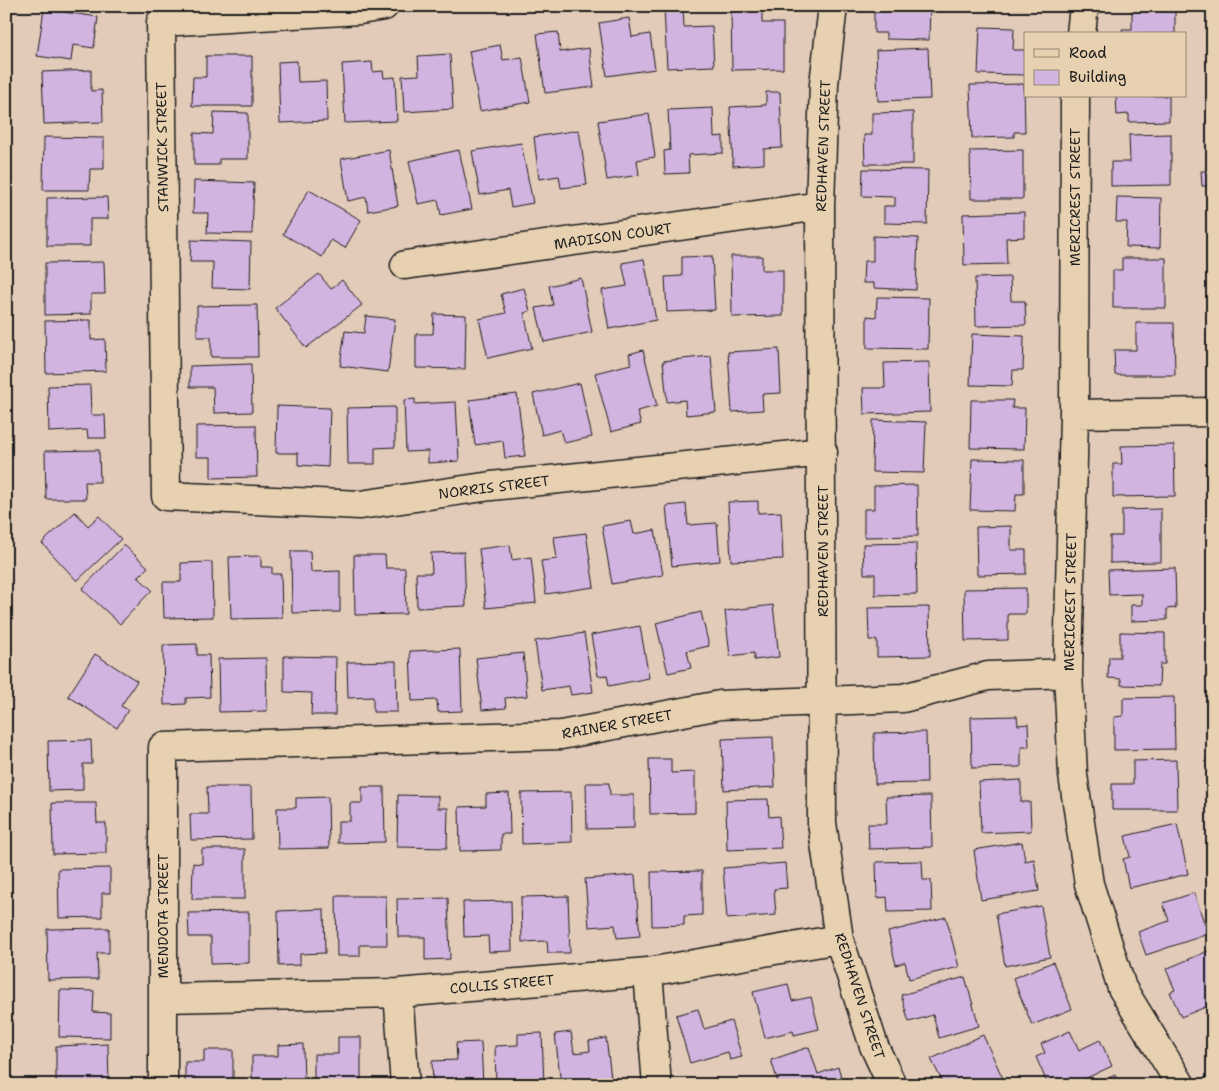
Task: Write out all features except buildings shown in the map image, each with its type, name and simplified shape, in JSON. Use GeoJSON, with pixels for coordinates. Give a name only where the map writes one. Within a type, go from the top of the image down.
{"type":"FeatureCollection","features":[{"type":"Feature","properties":{"kind":"street","name":"STANWICK STREET"},"geometry":{"type":"LineString","coordinates":[[166,496],[161,22],[360,10],[384,6]]}},
{"type":"Feature","properties":{"kind":"street","name":"REDHAVEN STREET"},"geometry":{"type":"LineString","coordinates":[[834,6],[824,84],[820,206],[823,452],[822,823],[839,939],[874,1046],[892,1085]]}},
{"type":"Feature","properties":{"kind":"street"},"geometry":{"type":"LineString","coordinates":[[1081,32],[1084,6]]}},
{"type":"Feature","properties":{"kind":"street","name":"MERICREST STREET"},"geometry":{"type":"LineString","coordinates":[[1075,98],[1074,414],[1068,673],[1073,775],[1089,884],[1122,988],[1181,1085]]}},
{"type":"Feature","properties":{"kind":"street","name":"MADISON COURT"},"geometry":{"type":"LineString","coordinates":[[405,265],[820,206]]}},
{"type":"Feature","properties":{"kind":"street"},"geometry":{"type":"LineString","coordinates":[[1074,414],[1213,412]]}},
{"type":"Feature","properties":{"kind":"street","name":"NORRIS STREET"},"geometry":{"type":"LineString","coordinates":[[166,496],[360,505],[491,486],[823,452]]}},
{"type":"Feature","properties":{"kind":"street","name":"RAINER STREET"},"geometry":{"type":"LineString","coordinates":[[162,747],[561,735],[720,705],[903,698],[988,676],[1068,673]]}},
{"type":"Feature","properties":{"kind":"street","name":"MENDOTA STREET"},"geometry":{"type":"LineString","coordinates":[[162,747],[162,1085]]}},
{"type":"Feature","properties":{"kind":"street","name":"COLLIS STREET"},"geometry":{"type":"LineString","coordinates":[[162,998],[398,993],[648,972],[839,939]]}},
{"type":"Feature","properties":{"kind":"street"},"geometry":{"type":"LineString","coordinates":[[648,972],[656,1085]]}},
{"type":"Feature","properties":{"kind":"street"},"geometry":{"type":"LineString","coordinates":[[398,993],[405,1085]]}}]}
